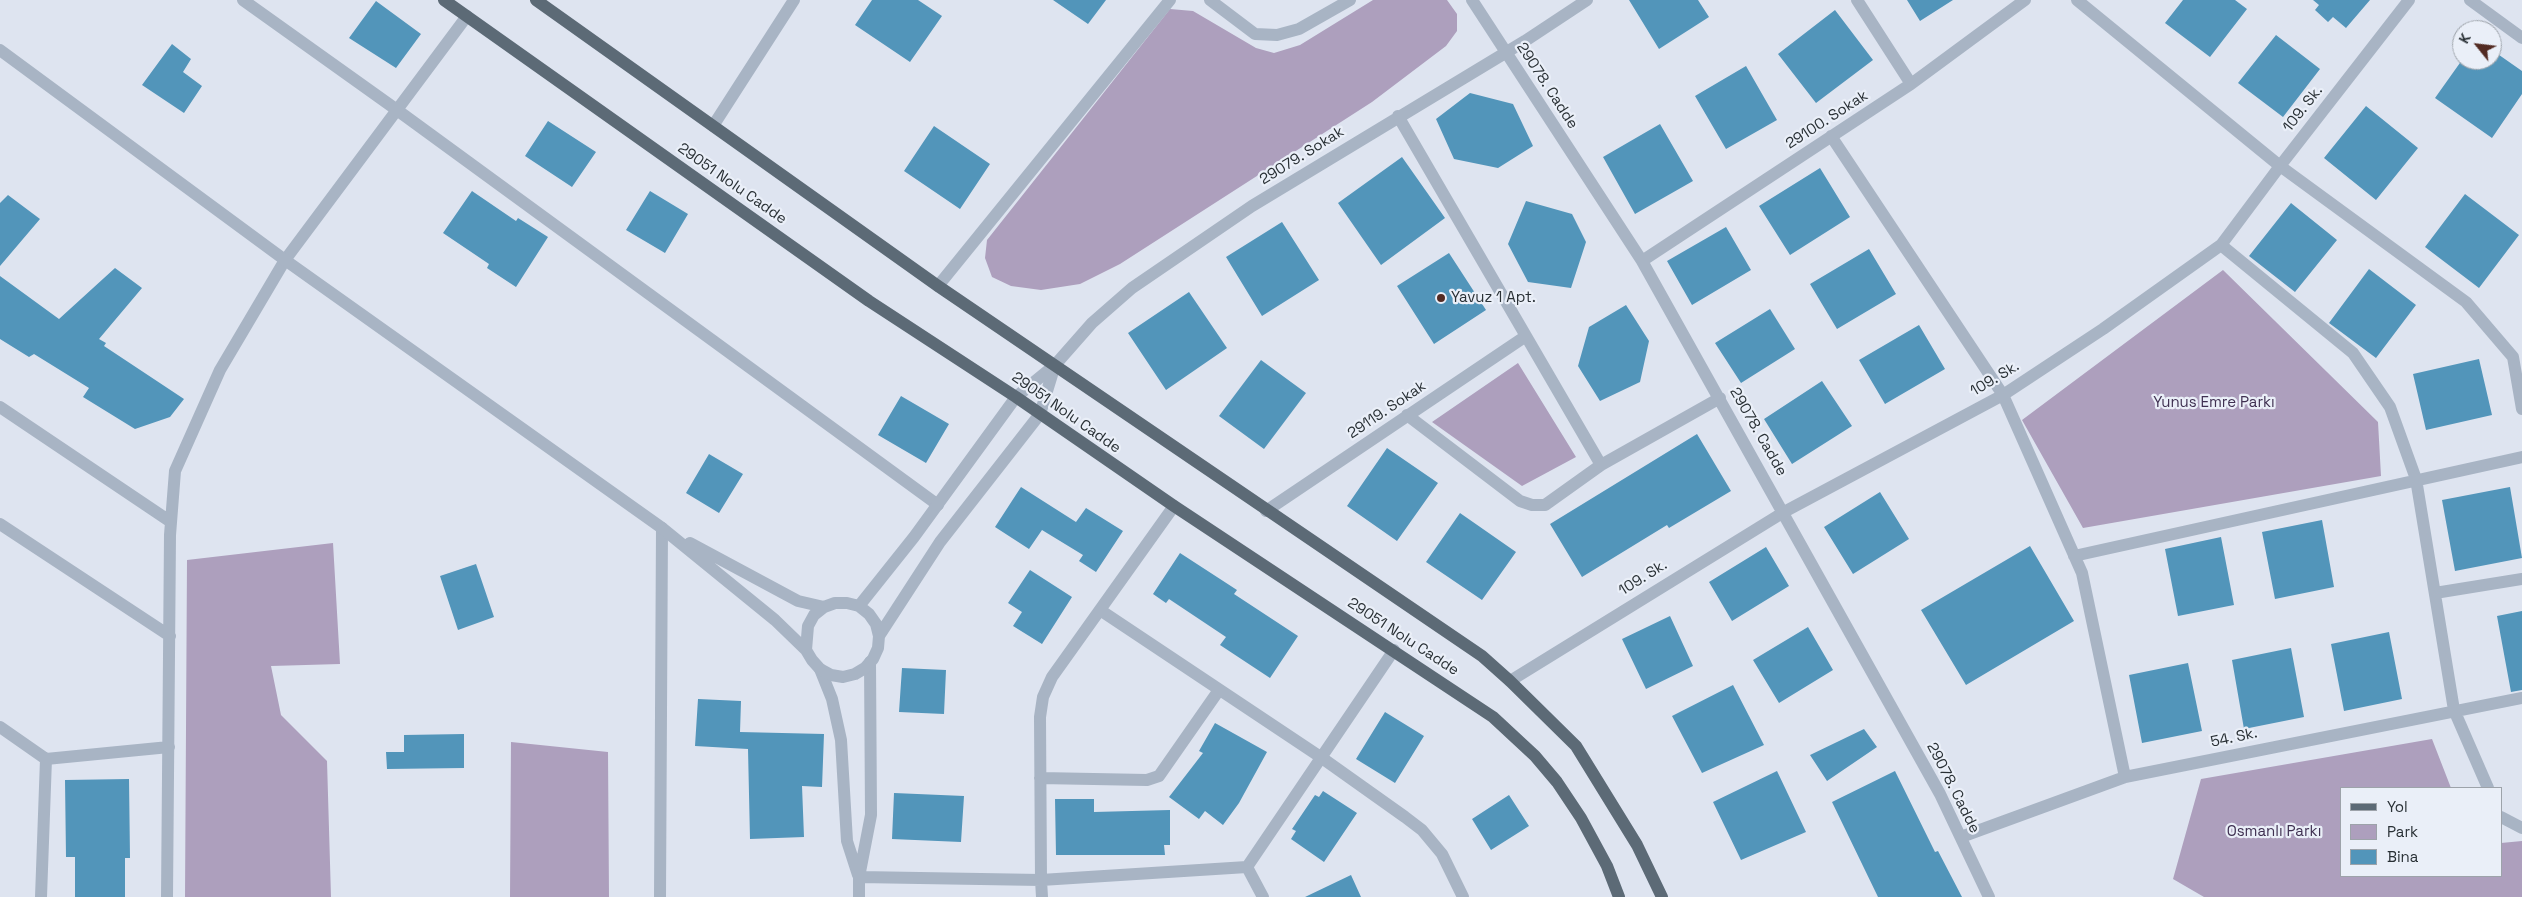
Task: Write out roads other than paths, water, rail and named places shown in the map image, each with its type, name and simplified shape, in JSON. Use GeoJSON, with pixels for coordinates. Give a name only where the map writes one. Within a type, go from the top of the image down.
{"type":"FeatureCollection","features":[{"type":"Feature","properties":{"kind":"main road","name":"29051 Nolu Cadde"},"geometry":{"type":"LineString","coordinates":[[444,0],[869,302],[1016,397],[1174,506],[1493,717],[1535,756],[1557,782],[1581,818],[1607,866],[1619,897]]}},
{"type":"Feature","properties":{"kind":"main road","name":"29051 Nolu Cadde"},"geometry":{"type":"LineString","coordinates":[[536,0],[938,286],[1266,511],[1482,656],[1510,680],[1576,746],[1637,845],[1662,897]]}},
{"type":"Feature","properties":{"kind":"street"},"geometry":{"type":"LineString","coordinates":[[242,0],[397,110],[938,505]]}},
{"type":"Feature","properties":{"kind":"street"},"geometry":{"type":"LineString","coordinates":[[713,126],[794,0]]}},
{"type":"Feature","properties":{"kind":"street"},"geometry":{"type":"LineString","coordinates":[[938,286],[1170,0]]}},
{"type":"Feature","properties":{"kind":"street"},"geometry":{"type":"LineString","coordinates":[[1210,0],[1256,34],[1277,35],[1298,29],[1350,0]]}},
{"type":"Feature","properties":{"kind":"street","name":"29078. Cadde"},"geometry":{"type":"LineString","coordinates":[[1472,0],[1642,261],[1940,794],[1989,897]]}},
{"type":"Feature","properties":{"kind":"street","name":"29079. Sokak"},"geometry":{"type":"LineString","coordinates":[[859,606],[938,505],[1016,397],[1055,365],[1092,323],[1132,288],[1252,206],[1398,116],[1506,53],[1587,0]]}},
{"type":"Feature","properties":{"kind":"street"},"geometry":{"type":"LineString","coordinates":[[1857,0],[1911,84]]}},
{"type":"Feature","properties":{"kind":"street","name":"29100. Sokak"},"geometry":{"type":"LineString","coordinates":[[1642,261],[1911,84],[2025,0]]}},
{"type":"Feature","properties":{"kind":"street"},"geometry":{"type":"LineString","coordinates":[[2077,0],[2280,166],[2466,302],[2513,357],[2522,409]]}},
{"type":"Feature","properties":{"kind":"street","name":"109. Sk."},"geometry":{"type":"LineString","coordinates":[[1510,680],[1784,512],[2002,395],[2102,329],[2221,246],[2280,166],[2409,0]]}},
{"type":"Feature","properties":{"kind":"street"},"geometry":{"type":"LineString","coordinates":[[2470,0],[2522,38]]}},
{"type":"Feature","properties":{"kind":"street"},"geometry":{"type":"LineString","coordinates":[[167,897],[171,522],[175,471],[220,370],[285,260],[467,16]]}},
{"type":"Feature","properties":{"kind":"street"},"geometry":{"type":"LineString","coordinates":[[0,50],[285,260],[662,528],[776,620],[806,650],[820,669],[831,675],[843,676],[855,674],[870,662],[878,648],[879,636],[876,624],[869,614],[859,606],[848,603],[835,603],[824,607],[814,615],[808,626],[806,650]]}},
{"type":"Feature","properties":{"kind":"street"},"geometry":{"type":"LineString","coordinates":[[1398,116],[1601,465]]}},
{"type":"Feature","properties":{"kind":"street"},"geometry":{"type":"LineString","coordinates":[[1831,136],[2002,395],[2082,573],[2125,777]]}},
{"type":"Feature","properties":{"kind":"street"},"geometry":{"type":"LineString","coordinates":[[2221,246],[2353,353],[2390,407],[2416,479],[2454,710],[2488,787]]}},
{"type":"Feature","properties":{"kind":"street","name":"29119. Sokak"},"geometry":{"type":"LineString","coordinates":[[1266,511],[1526,336]]}},
{"type":"Feature","properties":{"kind":"street"},"geometry":{"type":"LineString","coordinates":[[879,636],[940,542],[1040,414],[1055,365]]}},
{"type":"Feature","properties":{"kind":"street"},"geometry":{"type":"LineString","coordinates":[[1407,415],[1520,501],[1532,505],[1545,505],[1601,465],[1720,398]]}},
{"type":"Feature","properties":{"kind":"street"},"geometry":{"type":"LineString","coordinates":[[0,407],[171,522]]}},
{"type":"Feature","properties":{"kind":"street"},"geometry":{"type":"LineString","coordinates":[[2074,556],[2522,456]]}},
{"type":"Feature","properties":{"kind":"street"},"geometry":{"type":"LineString","coordinates":[[1042,897],[1040,717],[1043,697],[1052,677],[1174,506]]}},
{"type":"Feature","properties":{"kind":"street"},"geometry":{"type":"LineString","coordinates":[[0,524],[170,636]]}},
{"type":"Feature","properties":{"kind":"street"},"geometry":{"type":"LineString","coordinates":[[662,528],[798,601],[824,607]]}},
{"type":"Feature","properties":{"kind":"street"},"geometry":{"type":"LineString","coordinates":[[660,897],[662,528]]}},
{"type":"Feature","properties":{"kind":"street"},"geometry":{"type":"LineString","coordinates":[[2435,593],[2522,579]]}},
{"type":"Feature","properties":{"kind":"street"},"geometry":{"type":"LineString","coordinates":[[1100,610],[1322,758],[1422,830],[1442,854],[1463,897]]}},
{"type":"Feature","properties":{"kind":"street"},"geometry":{"type":"LineString","coordinates":[[1247,867],[1394,650]]}},
{"type":"Feature","properties":{"kind":"street"},"geometry":{"type":"LineString","coordinates":[[859,897],[859,877],[871,815],[870,662]]}},
{"type":"Feature","properties":{"kind":"street"},"geometry":{"type":"LineString","coordinates":[[820,669],[832,699],[841,740],[847,841],[859,877]]}},
{"type":"Feature","properties":{"kind":"street"},"geometry":{"type":"LineString","coordinates":[[1040,778],[1147,780],[1159,776],[1219,690]]}},
{"type":"Feature","properties":{"kind":"street","name":"54. Sk."},"geometry":{"type":"LineString","coordinates":[[1961,837],[2125,777],[2454,710],[2522,698]]}},
{"type":"Feature","properties":{"kind":"street"},"geometry":{"type":"LineString","coordinates":[[0,727],[46,759],[169,747]]}},
{"type":"Feature","properties":{"kind":"street"},"geometry":{"type":"LineString","coordinates":[[41,897],[46,759]]}},
{"type":"Feature","properties":{"kind":"street"},"geometry":{"type":"LineString","coordinates":[[2502,818],[2522,828]]}},
{"type":"Feature","properties":{"kind":"street"},"geometry":{"type":"LineString","coordinates":[[859,877],[1041,880],[1247,867]]}},
{"type":"Feature","properties":{"kind":"street"},"geometry":{"type":"LineString","coordinates":[[1247,867],[1263,897]]}},
{"type":"Feature","properties":{"kind":"place","name":"Yavuz 1 Apt."},"geometry":{"type":"Point","coordinates":[1441,298]}},
{"type":"Feature","properties":{"kind":"park label","name":"Yunus Emre Parkı"},"geometry":{"type":"Point","coordinates":[2214,403]}},
{"type":"Feature","properties":{"kind":"park label","name":"Osmanlı Parkı"},"geometry":{"type":"Point","coordinates":[2274,832]}}]}
